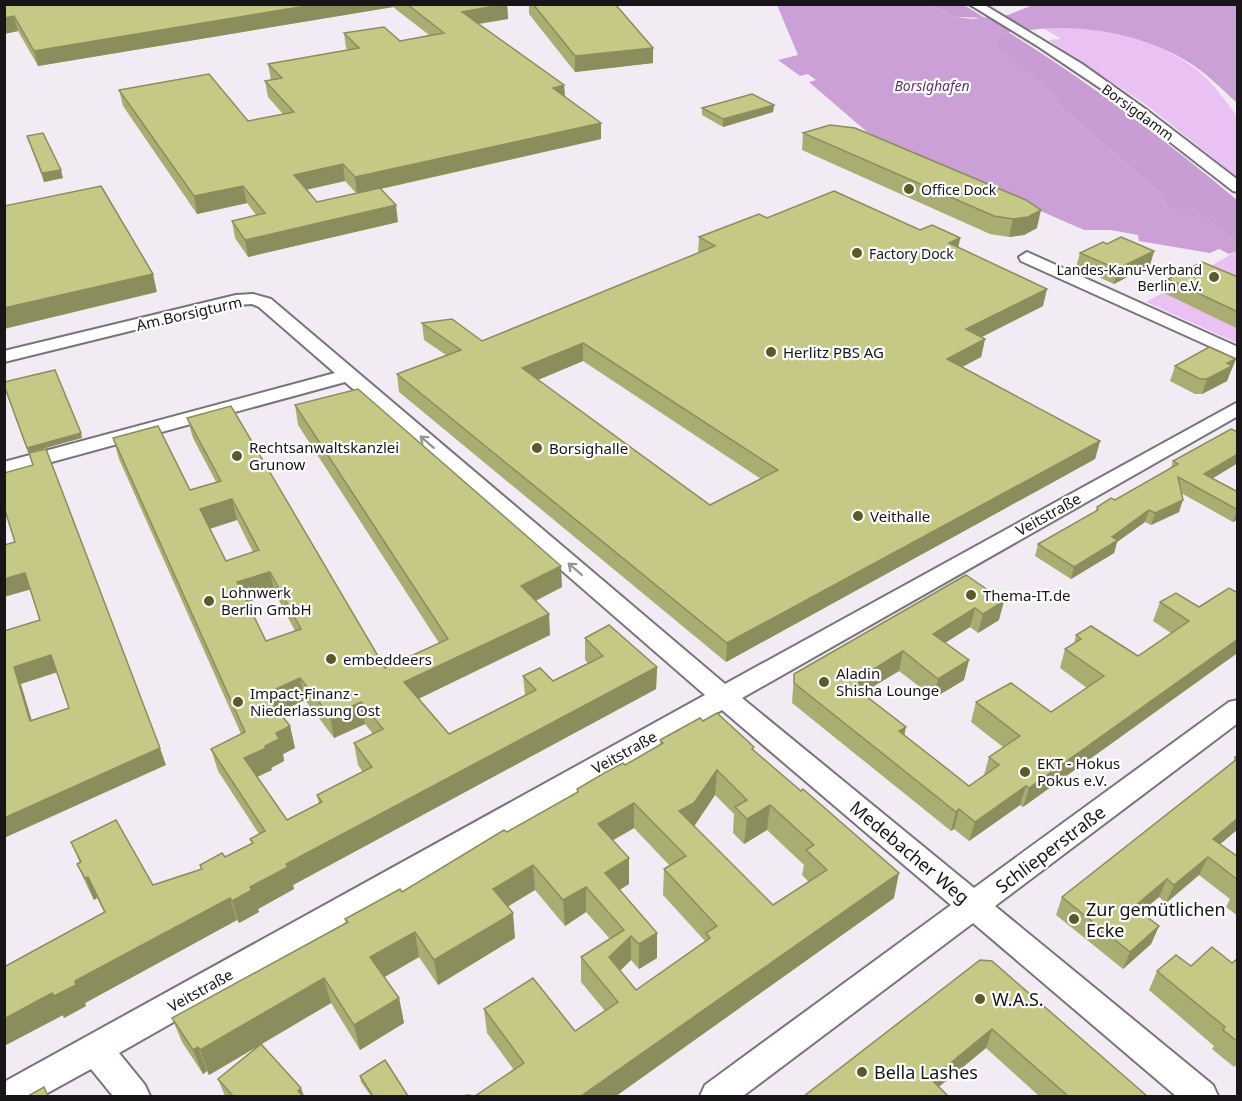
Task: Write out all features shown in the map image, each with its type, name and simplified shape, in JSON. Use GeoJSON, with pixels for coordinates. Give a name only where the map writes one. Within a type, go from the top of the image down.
{"type":"FeatureCollection","features":[{"type":"Feature","properties":{"kind":"street","name":"Borsigdamm"},"geometry":{"type":"LineString","coordinates":[[978,6],[1035,40],[1147,117],[1238,188]]}},
{"type":"Feature","properties":{"kind":"street"},"geometry":{"type":"LineString","coordinates":[[1027,257],[1238,354]]}},
{"type":"Feature","properties":{"kind":"street","name":"Am Borsigturm"},"geometry":{"type":"LineString","coordinates":[[4,357],[236,300],[253,299],[265,303],[620,607]]}},
{"type":"Feature","properties":{"kind":"street"},"geometry":{"type":"LineString","coordinates":[[4,469],[349,375]]}},
{"type":"Feature","properties":{"kind":"street","name":"Veitstraße"},"geometry":{"type":"LineString","coordinates":[[11,1096],[1238,408]]}},
{"type":"Feature","properties":{"kind":"street","name":"Medebacher Weg"},"geometry":{"type":"LineString","coordinates":[[620,607],[1201,1096]]}},
{"type":"Feature","properties":{"kind":"street","name":"Schlieperstraße"},"geometry":{"type":"LineString","coordinates":[[717,1096],[1238,709]]}},
{"type":"Feature","properties":{"kind":"street"},"geometry":{"type":"LineString","coordinates":[[95,1049],[133,1096]]}},
{"type":"Feature","properties":{"kind":"shaded area"},"geometry":{"type":"Polygon","coordinates":[[[928,5],[964,5],[985,18],[956,17],[928,5]]]}},
{"type":"Feature","properties":{"kind":"shaded area"},"geometry":{"type":"Polygon","coordinates":[[[1058,26],[1128,36],[1172,54],[1192,66],[1209,81],[1237,117],[1239,137],[1237,177],[1145,104],[1048,40],[1061,39],[1043,28],[1058,26]]]}},
{"type":"Feature","properties":{"kind":"shaded area"},"geometry":{"type":"Polygon","coordinates":[[[1008,32],[1126,112],[1237,200],[1237,243],[1195,209],[1176,210],[1166,206],[1161,194],[1059,106],[1048,91],[1030,74],[994,47],[998,36],[1008,32]]]}},
{"type":"Feature","properties":{"kind":"shaded area","name":"Landes-Kanu-Verband Berlin e.V."},"geometry":{"type":"Polygon","coordinates":[[[1237,251],[1237,343],[1146,302],[1237,251]]]}},
{"type":"Feature","properties":{"kind":"water","name":"Borsighafen"},"geometry":{"type":"Polygon","coordinates":[[[777,5],[928,5],[956,17],[972,19],[1008,15],[1033,5],[1237,5],[1237,103],[1214,81],[1171,52],[1152,44],[1111,33],[1070,28],[1014,32],[998,36],[994,47],[1021,65],[1040,82],[1059,106],[1161,194],[1166,206],[1176,210],[1195,208],[1237,243],[1237,251],[1229,254],[1219,249],[1210,253],[1139,241],[1138,235],[1111,230],[1084,230],[874,138],[809,82],[816,80],[808,74],[800,76],[778,60],[798,55],[777,5]]]}},
{"type":"Feature","properties":{"kind":"building"},"geometry":{"type":"Polygon","coordinates":[[[4,4],[318,4],[34,51],[14,16],[4,18],[4,4]]]}},
{"type":"Feature","properties":{"kind":"building"},"geometry":{"type":"Polygon","coordinates":[[[407,4],[506,4],[462,12],[564,85],[553,88],[601,123],[355,177],[343,164],[294,175],[317,202],[380,188],[396,205],[245,240],[232,221],[265,213],[243,186],[194,196],[119,90],[209,74],[248,121],[294,112],[265,81],[282,78],[268,64],[359,48],[344,33],[384,27],[400,41],[444,33],[407,4]]]}},
{"type":"Feature","properties":{"kind":"building"},"geometry":{"type":"Polygon","coordinates":[[[533,4],[615,4],[653,48],[575,56],[533,4]]]}},
{"type":"Feature","properties":{"kind":"building"},"geometry":{"type":"Polygon","coordinates":[[[752,94],[774,105],[723,119],[702,108],[752,94]]]}},
{"type":"Feature","properties":{"kind":"building"},"geometry":{"type":"Polygon","coordinates":[[[830,125],[855,128],[1026,200],[1041,210],[1028,217],[1013,219],[994,216],[803,133],[830,125]]]}},
{"type":"Feature","properties":{"kind":"building"},"geometry":{"type":"Polygon","coordinates":[[[43,133],[61,170],[42,173],[27,136],[43,133]]]}},
{"type":"Feature","properties":{"kind":"building"},"geometry":{"type":"Polygon","coordinates":[[[101,186],[153,274],[4,308],[4,206],[101,186]]]}},
{"type":"Feature","properties":{"kind":"building"},"geometry":{"type":"Polygon","coordinates":[[[834,191],[920,230],[932,225],[954,235],[960,238],[949,243],[1047,289],[966,329],[985,339],[947,359],[1100,441],[727,643],[397,374],[461,350],[422,323],[452,319],[482,341],[715,246],[699,237],[759,214],[767,218],[834,191]],[[583,343],[522,368],[710,505],[778,470],[583,343]]]}},
{"type":"Feature","properties":{"kind":"building"},"geometry":{"type":"Polygon","coordinates":[[[1121,237],[1154,251],[1117,269],[1080,253],[1103,242],[1107,244],[1121,237]]]}},
{"type":"Feature","properties":{"kind":"building"},"geometry":{"type":"Polygon","coordinates":[[[1202,262],[1238,277],[1238,312],[1168,279],[1202,262]]]}},
{"type":"Feature","properties":{"kind":"building"},"geometry":{"type":"Polygon","coordinates":[[[1209,347],[1236,359],[1227,363],[1232,366],[1207,379],[1200,379],[1175,366],[1209,347]]]}},
{"type":"Feature","properties":{"kind":"building"},"geometry":{"type":"Polygon","coordinates":[[[55,370],[81,433],[27,448],[4,382],[55,370]]]}},
{"type":"Feature","properties":{"kind":"building"},"geometry":{"type":"Polygon","coordinates":[[[358,389],[561,566],[521,586],[549,614],[404,682],[449,734],[536,690],[523,676],[540,668],[553,681],[603,656],[585,638],[609,625],[657,667],[286,864],[288,867],[250,887],[252,890],[232,901],[230,898],[75,981],[76,985],[54,996],[52,993],[4,1019],[4,967],[105,912],[88,877],[85,878],[77,864],[81,862],[71,842],[116,820],[153,885],[202,869],[200,865],[222,853],[225,857],[253,843],[250,839],[265,831],[211,749],[245,732],[113,438],[158,426],[190,490],[221,481],[187,418],[231,406],[385,668],[448,639],[295,405],[358,389]],[[232,499],[200,509],[226,561],[259,550],[232,499]],[[270,572],[237,582],[266,641],[301,629],[270,572]],[[300,678],[265,694],[290,726],[276,733],[279,739],[244,758],[287,820],[322,802],[317,795],[372,767],[354,743],[383,729],[361,702],[330,716],[300,678]]]}},
{"type":"Feature","properties":{"kind":"building"},"geometry":{"type":"Polygon","coordinates":[[[1231,429],[1238,432],[1238,454],[1204,474],[1238,492],[1238,510],[1178,477],[1183,500],[1155,513],[1149,510],[1112,537],[1118,540],[1074,567],[1038,544],[1098,510],[1097,507],[1111,498],[1115,500],[1178,464],[1173,461],[1231,429]]]}},
{"type":"Feature","properties":{"kind":"building"},"geometry":{"type":"Polygon","coordinates":[[[46,449],[160,748],[4,818],[4,631],[40,620],[25,573],[4,579],[4,545],[15,542],[4,507],[4,473],[33,465],[29,453],[46,449]],[[51,655],[14,667],[30,721],[69,708],[51,655]]]}},
{"type":"Feature","properties":{"kind":"building"},"geometry":{"type":"Polygon","coordinates":[[[966,575],[1004,601],[983,614],[975,608],[933,634],[969,660],[938,679],[903,651],[872,670],[876,673],[853,686],[906,727],[899,731],[969,786],[999,765],[989,757],[1020,736],[976,702],[1011,683],[1051,712],[1104,676],[1065,649],[1081,639],[1076,635],[1091,626],[1138,656],[1189,621],[1160,602],[1176,593],[1199,607],[1229,588],[1238,593],[1238,639],[1029,788],[1026,786],[975,822],[959,809],[956,812],[794,683],[794,674],[966,575]]]}},
{"type":"Feature","properties":{"kind":"building"},"geometry":{"type":"Polygon","coordinates":[[[717,713],[754,747],[752,749],[801,791],[803,789],[899,873],[581,1096],[475,1096],[524,1063],[484,1009],[533,978],[575,1031],[618,1002],[581,957],[624,930],[586,887],[563,900],[533,865],[493,889],[513,913],[434,960],[415,932],[370,957],[399,998],[354,1025],[324,978],[200,1050],[198,1047],[193,1050],[172,1018],[348,922],[345,919],[400,889],[402,892],[504,830],[507,832],[578,792],[577,789],[606,772],[623,763],[625,765],[663,743],[660,740],[700,718],[703,721],[717,713]],[[717,770],[694,803],[679,811],[773,905],[827,870],[806,850],[814,845],[770,805],[747,819],[735,807],[747,800],[717,770]],[[634,803],[598,824],[629,858],[605,873],[657,933],[639,944],[631,936],[609,957],[636,990],[710,938],[706,933],[717,926],[664,869],[686,856],[634,803]]]}},
{"type":"Feature","properties":{"kind":"building"},"geometry":{"type":"Polygon","coordinates":[[[1238,756],[1238,818],[1213,839],[1238,857],[1238,880],[1208,857],[1174,885],[1167,879],[1134,907],[1159,926],[1130,952],[1062,897],[1237,759],[1235,757],[1238,756]]]}},
{"type":"Feature","properties":{"kind":"building"},"geometry":{"type":"Polygon","coordinates":[[[1212,947],[1232,963],[1238,958],[1238,1042],[1223,1030],[1225,1027],[1157,971],[1176,955],[1191,966],[1212,947]]]}},
{"type":"Feature","properties":{"kind":"building"},"geometry":{"type":"Polygon","coordinates":[[[980,960],[992,961],[1147,1096],[1068,1096],[992,1029],[931,1079],[948,1096],[804,1096],[980,960]]]}},
{"type":"Feature","properties":{"kind":"building"},"geometry":{"type":"Polygon","coordinates":[[[261,1044],[301,1088],[298,1091],[303,1096],[233,1096],[218,1079],[261,1044]]]}},
{"type":"Feature","properties":{"kind":"building"},"geometry":{"type":"Polygon","coordinates":[[[385,1060],[408,1096],[373,1096],[360,1076],[385,1060]]]}},
{"type":"Feature","properties":{"kind":"building"},"geometry":{"type":"Polygon","coordinates":[[[44,1087],[48,1096],[28,1096],[44,1087]]]}},
{"type":"Feature","properties":{"kind":"place","name":"Office Dock"},"geometry":{"type":"Point","coordinates":[909,189]}},
{"type":"Feature","properties":{"kind":"place","name":"Factory Dock"},"geometry":{"type":"Point","coordinates":[857,253]}},
{"type":"Feature","properties":{"kind":"place","name":"Landes-Kanu-Verband Berlin e.V."},"geometry":{"type":"Point","coordinates":[1214,277]}},
{"type":"Feature","properties":{"kind":"place","name":"Herlitz PBS AG"},"geometry":{"type":"Point","coordinates":[771,352]}},
{"type":"Feature","properties":{"kind":"place","name":"Borsighalle"},"geometry":{"type":"Point","coordinates":[537,448]}},
{"type":"Feature","properties":{"kind":"place","name":"Rechtsanwaltskanzlei Grunow"},"geometry":{"type":"Point","coordinates":[237,456]}},
{"type":"Feature","properties":{"kind":"place","name":"Veithalle"},"geometry":{"type":"Point","coordinates":[858,516]}},
{"type":"Feature","properties":{"kind":"place","name":"Thema-IT.de"},"geometry":{"type":"Point","coordinates":[971,595]}},
{"type":"Feature","properties":{"kind":"place","name":"Lohnwerk Berlin GmbH"},"geometry":{"type":"Point","coordinates":[209,601]}},
{"type":"Feature","properties":{"kind":"place","name":"embeddeers"},"geometry":{"type":"Point","coordinates":[331,659]}},
{"type":"Feature","properties":{"kind":"place","name":"Aladin Shisha Lounge"},"geometry":{"type":"Point","coordinates":[824,682]}},
{"type":"Feature","properties":{"kind":"place","name":"Impact-Finanz - Niederlassung Ost"},"geometry":{"type":"Point","coordinates":[238,702]}},
{"type":"Feature","properties":{"kind":"place","name":"EKT - Hokus Pokus e.V."},"geometry":{"type":"Point","coordinates":[1025,772]}},
{"type":"Feature","properties":{"kind":"place","name":"Zur gemütlichen Ecke"},"geometry":{"type":"Point","coordinates":[1074,919]}},
{"type":"Feature","properties":{"kind":"place","name":"W.A.S."},"geometry":{"type":"Point","coordinates":[980,999]}},
{"type":"Feature","properties":{"kind":"place","name":"Bella Lashes"},"geometry":{"type":"Point","coordinates":[862,1072]}}]}
